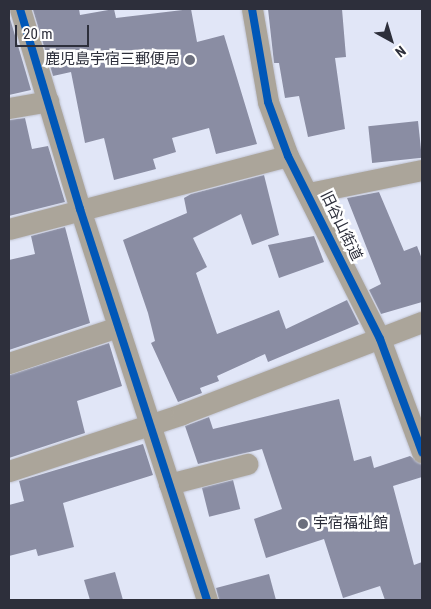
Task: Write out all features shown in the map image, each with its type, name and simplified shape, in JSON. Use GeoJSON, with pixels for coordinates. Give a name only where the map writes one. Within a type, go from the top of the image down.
{"type":"FeatureCollection","features":[{"type":"Feature","properties":{"kind":"street"},"geometry":{"type":"LineString","coordinates":[[20,9],[80,209],[207,600]]}},
{"type":"Feature","properties":{"kind":"street","name":"旧谷山街道"},"geometry":{"type":"LineString","coordinates":[[252,9],[268,102],[288,156],[310,193],[380,339],[422,452]]}},
{"type":"Feature","properties":{"kind":"street"},"geometry":{"type":"LineString","coordinates":[[9,108],[48,101]]}},
{"type":"Feature","properties":{"kind":"street"},"geometry":{"type":"LineString","coordinates":[[9,229],[288,156]]}},
{"type":"Feature","properties":{"kind":"street"},"geometry":{"type":"LineString","coordinates":[[310,193],[422,170]]}},
{"type":"Feature","properties":{"kind":"street"},"geometry":{"type":"LineString","coordinates":[[9,471],[150,425],[422,322]]}},
{"type":"Feature","properties":{"kind":"street"},"geometry":{"type":"LineString","coordinates":[[9,363],[118,326]]}},
{"type":"Feature","properties":{"kind":"street"},"geometry":{"type":"LineString","coordinates":[[169,484],[247,464]]}},
{"type":"Feature","properties":{"kind":"building"},"geometry":{"type":"Polygon","coordinates":[[[79,9],[80,15],[114,9],[116,18],[191,9],[197,42],[224,35],[257,144],[216,154],[209,128],[172,138],[176,152],[153,159],[156,169],[114,180],[104,138],[85,143],[71,72],[53,76],[33,10],[79,9]]]}},
{"type":"Feature","properties":{"kind":"building"},"geometry":{"type":"Polygon","coordinates":[[[268,9],[342,9],[346,57],[335,58],[345,129],[308,137],[299,96],[285,98],[279,63],[274,63],[268,9]]]}},
{"type":"Feature","properties":{"kind":"building"},"geometry":{"type":"Polygon","coordinates":[[[9,15],[31,90],[9,95],[9,15]]]}},
{"type":"Feature","properties":{"kind":"building"},"geometry":{"type":"Polygon","coordinates":[[[25,118],[32,149],[48,146],[65,202],[9,216],[9,120],[25,118]]]}},
{"type":"Feature","properties":{"kind":"building"},"geometry":{"type":"Polygon","coordinates":[[[418,121],[422,158],[372,163],[368,126],[418,121]]]}},
{"type":"Feature","properties":{"kind":"building"},"geometry":{"type":"Polygon","coordinates":[[[264,175],[279,235],[252,245],[241,214],[193,238],[207,267],[196,273],[217,334],[279,310],[286,329],[347,300],[359,324],[268,362],[265,354],[217,376],[219,381],[200,388],[202,393],[178,402],[151,343],[155,341],[148,313],[123,240],[187,213],[184,198],[191,194],[264,175]]]}},
{"type":"Feature","properties":{"kind":"building"},"geometry":{"type":"Polygon","coordinates":[[[379,192],[404,251],[417,246],[422,259],[422,302],[381,314],[369,290],[381,284],[347,198],[379,192]]]}},
{"type":"Feature","properties":{"kind":"building"},"geometry":{"type":"Polygon","coordinates":[[[65,227],[90,323],[9,350],[9,260],[35,254],[31,236],[65,227]]]}},
{"type":"Feature","properties":{"kind":"building"},"geometry":{"type":"Polygon","coordinates":[[[314,236],[324,262],[279,278],[268,245],[314,236]]]}},
{"type":"Feature","properties":{"kind":"building"},"geometry":{"type":"Polygon","coordinates":[[[109,343],[122,386],[77,401],[85,433],[9,458],[9,375],[109,343]]]}},
{"type":"Feature","properties":{"kind":"building"},"geometry":{"type":"Polygon","coordinates":[[[339,399],[354,461],[371,456],[374,468],[410,456],[422,464],[422,477],[393,486],[414,565],[422,562],[422,600],[385,600],[380,586],[343,598],[324,539],[266,558],[254,519],[282,509],[262,449],[198,464],[185,426],[209,417],[213,429],[339,399]]]}},
{"type":"Feature","properties":{"kind":"building"},"geometry":{"type":"Polygon","coordinates":[[[143,444],[153,475],[63,503],[74,547],[38,556],[36,549],[9,556],[9,505],[24,501],[19,481],[143,444]]]}},
{"type":"Feature","properties":{"kind":"building"},"geometry":{"type":"Polygon","coordinates":[[[233,480],[240,509],[209,517],[202,488],[233,480]]]}},
{"type":"Feature","properties":{"kind":"building"},"geometry":{"type":"Polygon","coordinates":[[[115,572],[123,600],[90,600],[84,580],[115,572]]]}},
{"type":"Feature","properties":{"kind":"building"},"geometry":{"type":"Polygon","coordinates":[[[269,574],[276,600],[219,600],[216,588],[269,574]]]}},
{"type":"Feature","properties":{"kind":"cycle path"},"geometry":{"type":"LineString","coordinates":[[20,9],[80,209],[207,600]]}},
{"type":"Feature","properties":{"kind":"cycle path"},"geometry":{"type":"LineString","coordinates":[[252,9],[268,102],[288,156],[380,339],[422,452]]}},
{"type":"Feature","properties":{"kind":"place","name":"鹿児島宇宿三郵便局"},"geometry":{"type":"Point","coordinates":[190,60]}},
{"type":"Feature","properties":{"kind":"place","name":"宇宿福祉館"},"geometry":{"type":"Point","coordinates":[303,524]}}]}
